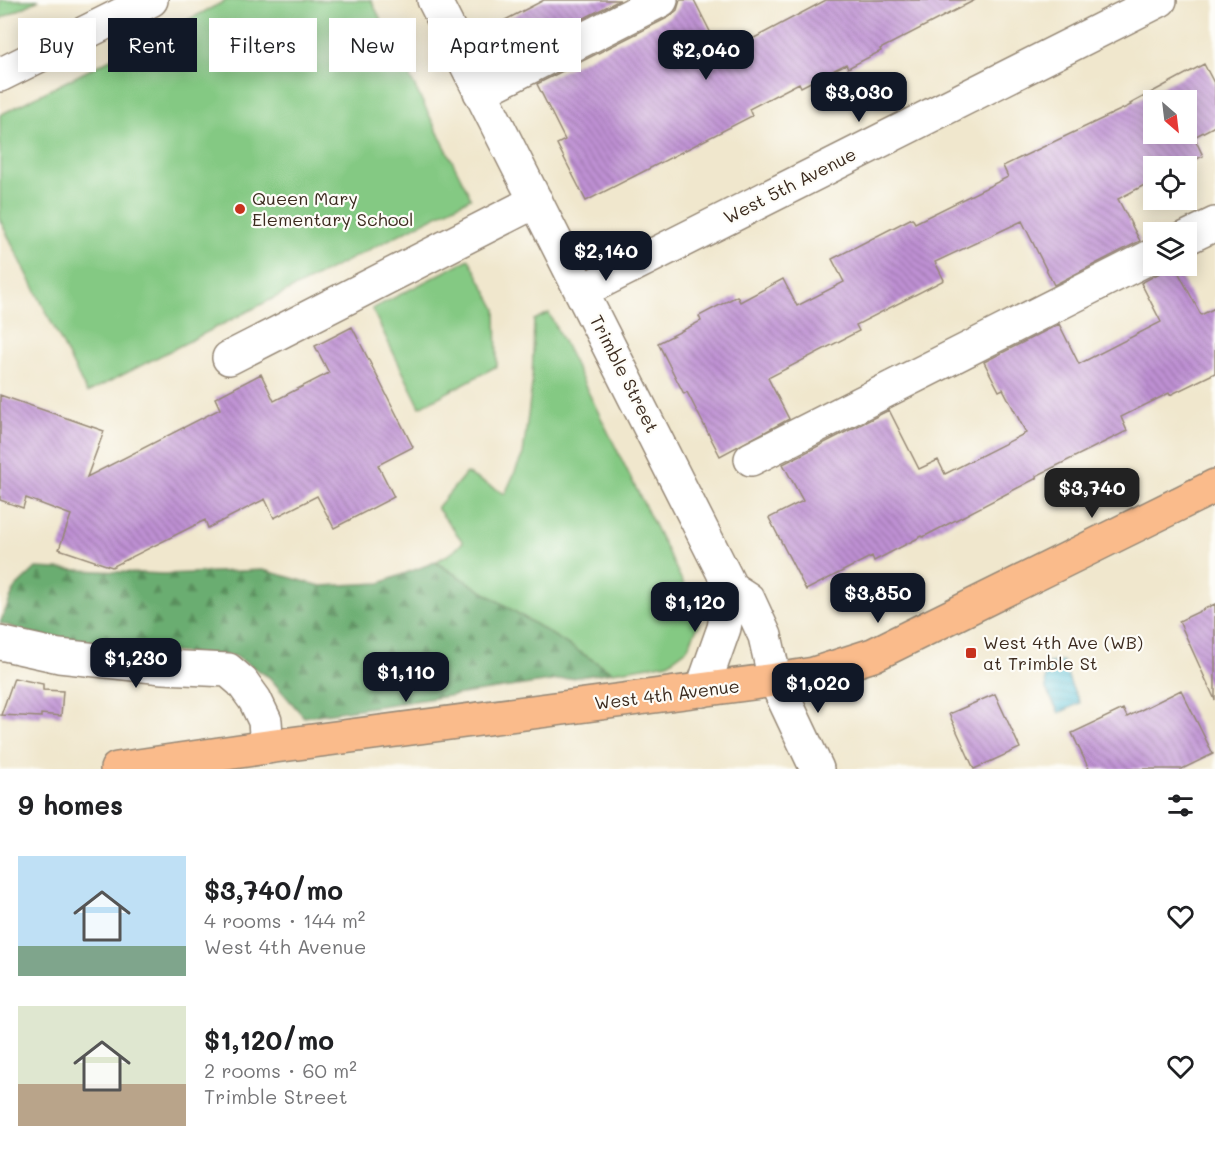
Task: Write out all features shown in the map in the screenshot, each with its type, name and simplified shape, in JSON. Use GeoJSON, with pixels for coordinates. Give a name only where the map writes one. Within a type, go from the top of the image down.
{"type":"FeatureCollection","features":[{"type":"Feature","properties":{"kind":"main road","name":"West 4th Avenue"},"geometry":{"type":"LineString","coordinates":[[117,769],[814,674],[873,656],[1215,486]]}},
{"type":"Feature","properties":{"kind":"street"},"geometry":{"type":"LineString","coordinates":[[0,75],[151,0]]}},
{"type":"Feature","properties":{"kind":"street","name":"Trimble Street"},"geometry":{"type":"LineString","coordinates":[[434,0],[731,588],[748,599],[765,636],[775,681],[817,769]]}},
{"type":"Feature","properties":{"kind":"street"},"geometry":{"type":"LineString","coordinates":[[480,92],[661,0]]}},
{"type":"Feature","properties":{"kind":"street","name":"West 5th Avenue"},"geometry":{"type":"LineString","coordinates":[[582,291],[1160,0]]}},
{"type":"Feature","properties":{"kind":"street"},"geometry":{"type":"LineString","coordinates":[[229,358],[536,201]]}},
{"type":"Feature","properties":{"kind":"street"},"geometry":{"type":"LineString","coordinates":[[1197,233],[1215,224]]}},
{"type":"Feature","properties":{"kind":"street"},"geometry":{"type":"LineString","coordinates":[[751,459],[1143,261]]}},
{"type":"Feature","properties":{"kind":"street"},"geometry":{"type":"LineString","coordinates":[[702,690],[724,628],[731,588]]}},
{"type":"Feature","properties":{"kind":"street"},"geometry":{"type":"LineString","coordinates":[[0,643],[59,656],[163,667],[228,670],[242,682],[255,700],[265,721],[267,747]]}},
{"type":"Feature","properties":{"kind":"green space"},"geometry":{"type":"Polygon","coordinates":[[[0,0],[39,0],[0,19],[0,0]]]}},
{"type":"Feature","properties":{"kind":"green space"},"geometry":{"type":"Polygon","coordinates":[[[227,0],[371,0],[380,18],[329,18],[329,72],[407,72],[471,198],[87,393],[0,220],[0,115],[85,72],[96,72],[96,66],[108,60],[108,72],[197,72],[197,18],[191,18],[227,0]]]}},
{"type":"Feature","properties":{"kind":"green space"},"geometry":{"type":"Polygon","coordinates":[[[469,259],[496,309],[497,366],[420,407],[372,309],[469,259]]]}},
{"type":"Feature","properties":{"kind":"green space"},"geometry":{"type":"Polygon","coordinates":[[[549,313],[693,603],[699,624],[687,649],[668,663],[612,672],[435,562],[453,552],[463,542],[437,508],[466,473],[505,494],[523,454],[532,384],[534,320],[549,313]]]}},
{"type":"Feature","properties":{"kind":"green space"},"geometry":{"type":"Polygon","coordinates":[[[435,562],[612,672],[304,717],[269,677],[235,656],[121,649],[39,636],[0,623],[15,588],[36,568],[164,574],[263,570],[321,586],[380,583],[435,562]]]}},
{"type":"Feature","properties":{"kind":"water"},"geometry":{"type":"Polygon","coordinates":[[[1063,661],[1080,703],[1059,713],[1046,689],[1044,664],[1063,661]]]}},
{"type":"Feature","properties":{"kind":"building"},"geometry":{"type":"Polygon","coordinates":[[[544,0],[620,0],[581,20],[509,18],[544,0]]]}},
{"type":"Feature","properties":{"kind":"building"},"geometry":{"type":"Polygon","coordinates":[[[680,0],[694,0],[722,55],[826,0],[975,0],[848,68],[846,64],[801,87],[799,83],[749,109],[752,116],[586,201],[557,144],[565,140],[537,84],[561,72],[581,72],[581,62],[669,17],[677,10],[680,0]]]}},
{"type":"Feature","properties":{"kind":"building"},"geometry":{"type":"Polygon","coordinates":[[[1204,64],[1215,85],[1215,126],[1197,135],[1197,90],[1156,90],[1204,64]]]}},
{"type":"Feature","properties":{"kind":"building"},"geometry":{"type":"Polygon","coordinates":[[[1143,97],[1143,144],[1197,143],[1203,156],[1197,159],[1197,156],[1143,156],[1143,186],[1118,199],[1140,241],[1054,285],[1022,221],[935,262],[944,280],[856,325],[859,331],[768,378],[789,419],[720,456],[687,392],[684,394],[658,343],[701,321],[699,316],[737,296],[740,302],[783,279],[797,306],[844,282],[832,259],[912,218],[915,223],[1008,177],[1003,166],[1131,105],[1143,97]]]}},
{"type":"Feature","properties":{"kind":"building"},"geometry":{"type":"Polygon","coordinates":[[[1154,276],[1180,276],[1201,315],[1215,308],[1215,373],[1121,417],[1127,431],[1036,476],[1037,478],[923,537],[874,561],[872,556],[806,590],[769,518],[803,501],[783,464],[889,410],[919,469],[938,460],[945,474],[1026,433],[1003,389],[999,391],[984,362],[1059,324],[1079,364],[1161,322],[1141,283],[1154,276]]]}},
{"type":"Feature","properties":{"kind":"building"},"geometry":{"type":"Polygon","coordinates":[[[352,327],[413,447],[378,465],[394,497],[334,528],[317,496],[274,518],[265,499],[208,528],[205,520],[112,567],[59,549],[71,515],[26,498],[23,508],[0,500],[0,395],[104,431],[87,477],[220,409],[215,398],[261,374],[274,401],[329,373],[315,346],[352,327]]]}},
{"type":"Feature","properties":{"kind":"building"},"geometry":{"type":"Polygon","coordinates":[[[1215,604],[1215,700],[1179,621],[1215,604]]]}},
{"type":"Feature","properties":{"kind":"building"},"geometry":{"type":"Polygon","coordinates":[[[14,678],[43,684],[43,690],[63,691],[61,716],[1,715],[14,678]]]}},
{"type":"Feature","properties":{"kind":"building"},"geometry":{"type":"Polygon","coordinates":[[[1181,690],[1213,754],[1182,769],[1089,769],[1072,733],[1123,709],[1127,717],[1181,690]]]}},
{"type":"Feature","properties":{"kind":"building"},"geometry":{"type":"Polygon","coordinates":[[[995,694],[1020,748],[974,769],[949,714],[995,694]]]}},
{"type":"Feature","properties":{"kind":"place","name":"Queen Mary Elementary School"},"geometry":{"type":"Point","coordinates":[240,209]}},
{"type":"Feature","properties":{"kind":"place","name":"West 4th Ave (WB) at Trimble St"},"geometry":{"type":"Point","coordinates":[971,653]}}]}
